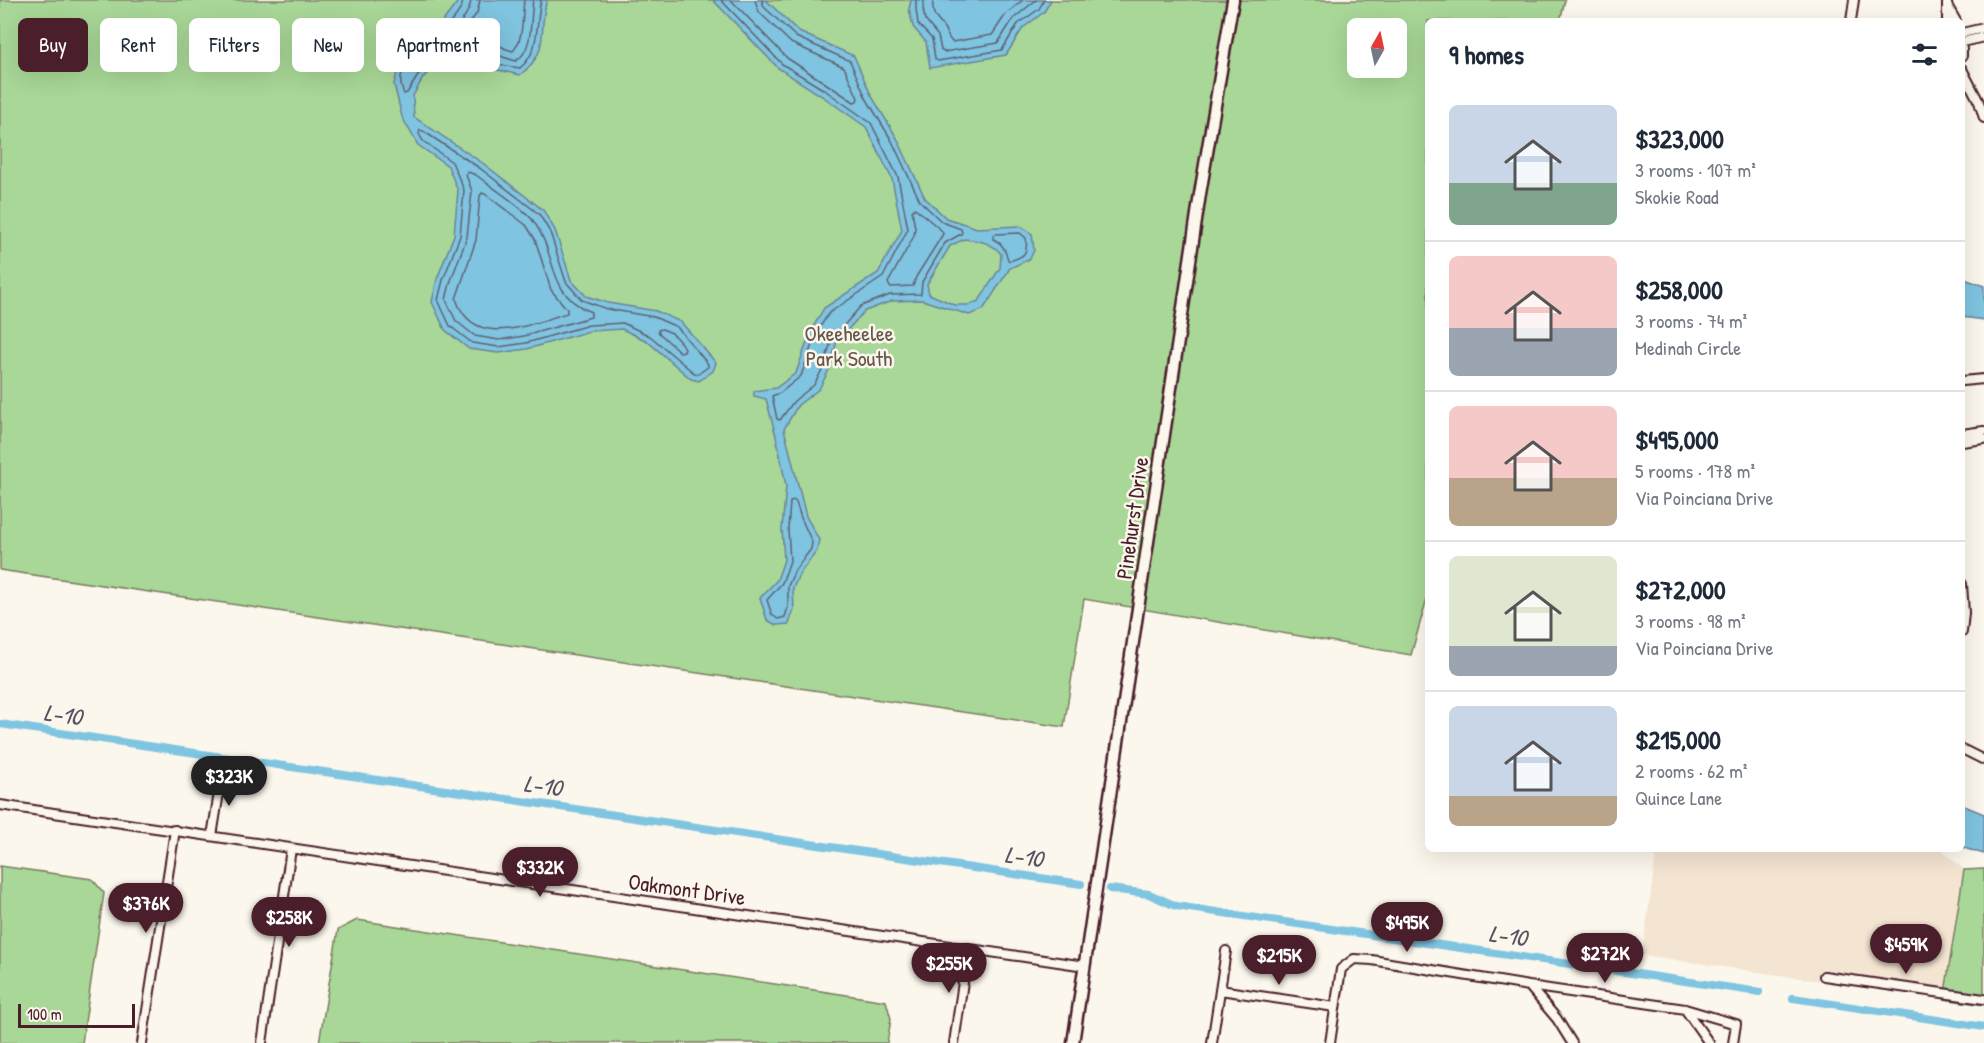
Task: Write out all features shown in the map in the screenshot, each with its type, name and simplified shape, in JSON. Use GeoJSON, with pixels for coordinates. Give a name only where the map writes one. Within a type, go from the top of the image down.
{"type":"FeatureCollection","features":[{"type":"Feature","properties":{"kind":"street","name":"Pinehurst Drive"},"geometry":{"type":"LineString","coordinates":[[1073,1043],[1200,194],[1233,0]]}},
{"type":"Feature","properties":{"kind":"street"},"geometry":{"type":"LineString","coordinates":[[1851,18],[1854,0]]}},
{"type":"Feature","properties":{"kind":"street"},"geometry":{"type":"LineString","coordinates":[[1947,18],[1948,3]]}},
{"type":"Feature","properties":{"kind":"street"},"geometry":{"type":"LineString","coordinates":[[1948,3],[1955,18]]}},
{"type":"Feature","properties":{"kind":"street"},"geometry":{"type":"LineString","coordinates":[[1965,32],[1984,28]]}},
{"type":"Feature","properties":{"kind":"street"},"geometry":{"type":"LineString","coordinates":[[1965,41],[1984,37]]}},
{"type":"Feature","properties":{"kind":"street"},"geometry":{"type":"LineString","coordinates":[[1965,74],[1982,101],[1984,118]]}},
{"type":"Feature","properties":{"kind":"street"},"geometry":{"type":"LineString","coordinates":[[1965,381],[1984,379]]}},
{"type":"Feature","properties":{"kind":"street"},"geometry":{"type":"LineString","coordinates":[[1965,434],[1984,431]]}},
{"type":"Feature","properties":{"kind":"street"},"geometry":{"type":"LineString","coordinates":[[1965,442],[1984,439]]}},
{"type":"Feature","properties":{"kind":"street"},"geometry":{"type":"LineString","coordinates":[[1965,750],[1984,760]]}},
{"type":"Feature","properties":{"kind":"street"},"geometry":{"type":"LineString","coordinates":[[212,836],[222,774]]}},
{"type":"Feature","properties":{"kind":"street","name":"Oakmont Drive"},"geometry":{"type":"LineString","coordinates":[[0,805],[1084,966]]}},
{"type":"Feature","properties":{"kind":"street"},"geometry":{"type":"LineString","coordinates":[[142,1043],[175,830]]}},
{"type":"Feature","properties":{"kind":"street"},"geometry":{"type":"LineString","coordinates":[[262,1043],[291,849]]}},
{"type":"Feature","properties":{"kind":"street"},"geometry":{"type":"LineString","coordinates":[[954,1043],[968,948]]}},
{"type":"Feature","properties":{"kind":"street"},"geometry":{"type":"LineString","coordinates":[[1212,1043],[1226,951]]}},
{"type":"Feature","properties":{"kind":"street"},"geometry":{"type":"LineString","coordinates":[[1330,1043],[1341,969],[1354,959],[1685,1009],[1736,1024],[1733,1043]]}},
{"type":"Feature","properties":{"kind":"street"},"geometry":{"type":"LineString","coordinates":[[1824,976],[1984,999]]}},
{"type":"Feature","properties":{"kind":"street"},"geometry":{"type":"LineString","coordinates":[[1529,986],[1557,1019],[1572,1043]]}},
{"type":"Feature","properties":{"kind":"street"},"geometry":{"type":"LineString","coordinates":[[1220,990],[1335,1007]]}},
{"type":"Feature","properties":{"kind":"street"},"geometry":{"type":"LineString","coordinates":[[1685,1009],[1709,1043]]}},
{"type":"Feature","properties":{"kind":"shaded area"},"geometry":{"type":"Polygon","coordinates":[[[1657,852],[1944,852],[1964,870],[1944,999],[1642,955],[1657,852]]]}},
{"type":"Feature","properties":{"kind":"green space","name":"Okeeheelee Park South"},"geometry":{"type":"Polygon","coordinates":[[[0,0],[1565,0],[1561,18],[1425,18],[1425,606],[1411,655],[1084,599],[1064,727],[0,570],[0,0]]]}},
{"type":"Feature","properties":{"kind":"green space"},"geometry":{"type":"Polygon","coordinates":[[[0,866],[92,879],[104,893],[82,1043],[0,1043],[0,866]]]}},
{"type":"Feature","properties":{"kind":"green space"},"geometry":{"type":"Polygon","coordinates":[[[1984,869],[1984,1005],[1944,999],[1964,870],[1984,869]]]}},
{"type":"Feature","properties":{"kind":"green space"},"geometry":{"type":"Polygon","coordinates":[[[357,920],[886,1001],[891,1019],[887,1043],[319,1043],[338,930],[357,920]]]}},
{"type":"Feature","properties":{"kind":"water"},"geometry":{"type":"Polygon","coordinates":[[[459,0],[547,0],[540,49],[530,66],[520,75],[500,70],[500,18],[446,18],[459,0]]]}},
{"type":"Feature","properties":{"kind":"water"},"geometry":{"type":"Polygon","coordinates":[[[713,0],[766,0],[799,32],[854,56],[871,95],[897,138],[925,198],[946,218],[977,228],[1020,226],[1032,234],[1034,250],[1030,259],[1010,268],[983,310],[969,315],[922,300],[892,301],[865,311],[837,341],[829,370],[819,389],[798,405],[784,429],[806,516],[819,540],[817,551],[800,573],[793,588],[794,609],[789,624],[776,625],[767,620],[760,598],[777,580],[784,560],[782,529],[786,486],[766,399],[754,396],[754,391],[776,388],[796,373],[811,331],[824,308],[878,273],[902,230],[892,179],[866,127],[778,68],[713,0]],[[964,239],[950,246],[927,284],[929,294],[955,305],[968,305],[979,301],[1000,268],[1001,254],[997,250],[980,241],[964,239]]]}},
{"type":"Feature","properties":{"kind":"water"},"geometry":{"type":"Polygon","coordinates":[[[911,0],[1051,0],[1044,12],[1023,28],[1006,55],[930,68],[926,42],[913,27],[909,9],[911,0]]]}},
{"type":"Feature","properties":{"kind":"water"},"geometry":{"type":"Polygon","coordinates":[[[397,72],[428,72],[413,96],[414,117],[484,164],[543,210],[555,230],[571,280],[586,296],[608,303],[656,311],[681,322],[716,363],[713,371],[699,381],[691,379],[647,341],[622,329],[590,331],[527,349],[498,353],[469,349],[445,330],[432,302],[437,279],[454,235],[458,191],[448,166],[418,145],[402,117],[394,84],[397,72]]]}},
{"type":"Feature","properties":{"kind":"water"},"geometry":{"type":"Polygon","coordinates":[[[1965,279],[1984,286],[1984,320],[1965,317],[1965,279]]]}},
{"type":"Feature","properties":{"kind":"water"},"geometry":{"type":"Polygon","coordinates":[[[1965,806],[1984,814],[1984,854],[1965,848],[1965,806]]]}},
{"type":"Feature","properties":{"kind":"waterway","name":"L-10"},"geometry":{"type":"LineString","coordinates":[[0,724],[1081,884]]}},
{"type":"Feature","properties":{"kind":"waterway","name":"L-10"},"geometry":{"type":"LineString","coordinates":[[1110,889],[1149,894],[1176,906],[1759,992]]}},
{"type":"Feature","properties":{"kind":"waterway","name":"L-10"},"geometry":{"type":"LineString","coordinates":[[1793,998],[1984,1027]]}}]}
